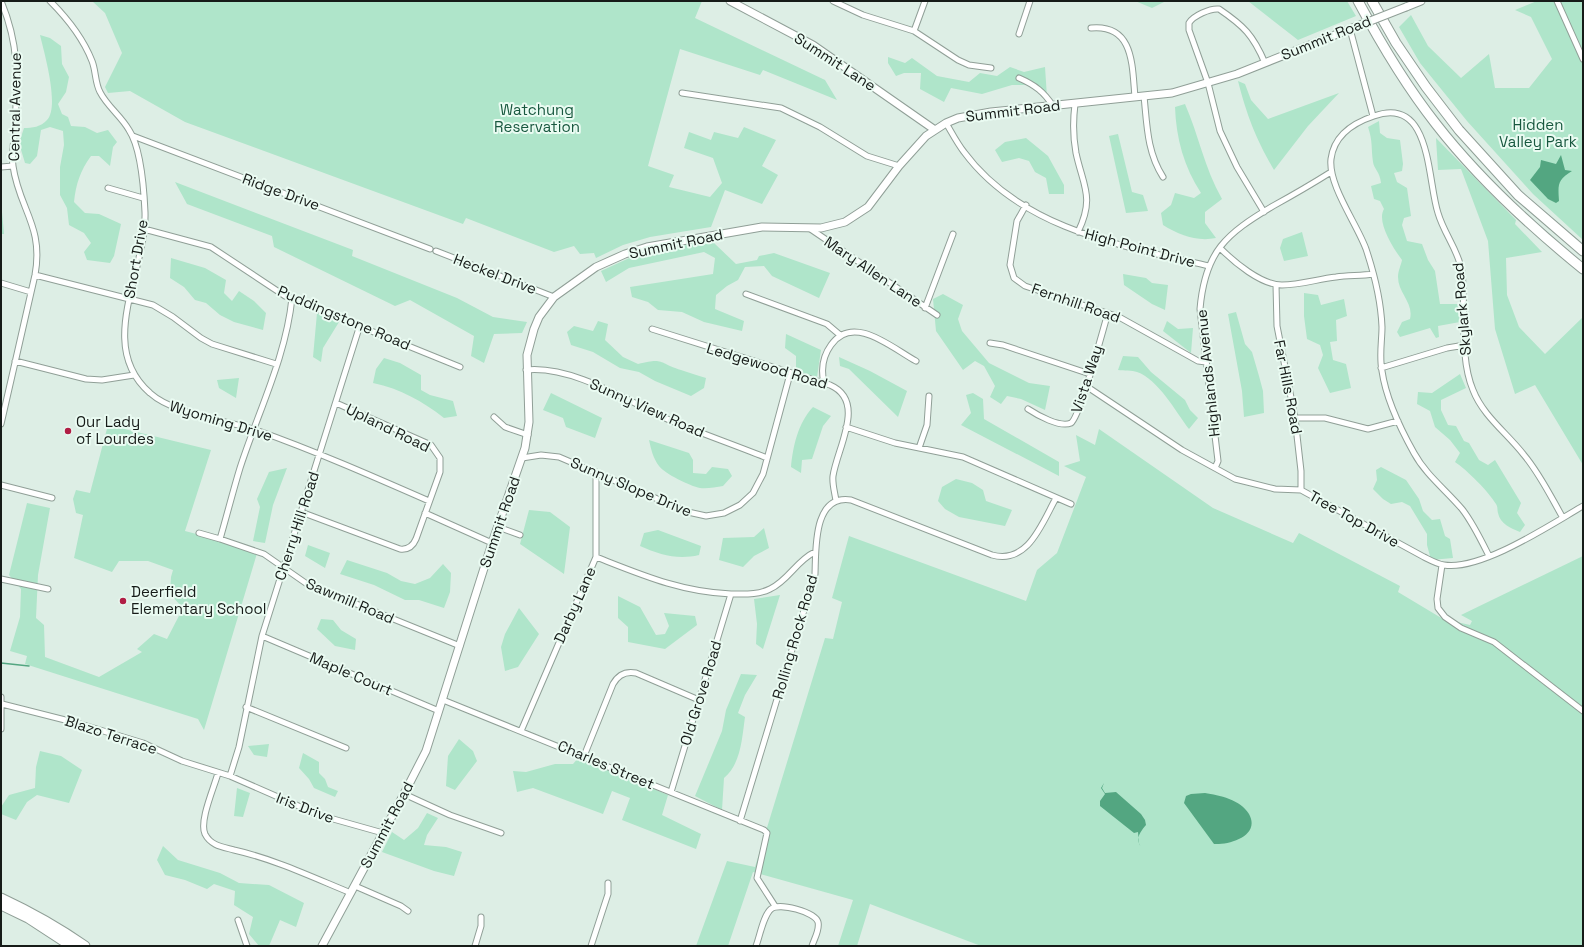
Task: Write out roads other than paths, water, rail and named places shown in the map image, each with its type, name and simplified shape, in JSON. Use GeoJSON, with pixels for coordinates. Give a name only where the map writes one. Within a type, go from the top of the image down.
{"type":"FeatureCollection","features":[{"type":"Feature","properties":{"kind":"highway"},"geometry":{"type":"LineString","coordinates":[[1358,1],[1399,73],[1436,124],[1471,166],[1519,213],[1583,269]]}},
{"type":"Feature","properties":{"kind":"highway"},"geometry":{"type":"LineString","coordinates":[[1372,1],[1396,44],[1426,87],[1459,130],[1518,195],[1583,251]]}},
{"type":"Feature","properties":{"kind":"highway"},"geometry":{"type":"LineString","coordinates":[[1,898],[37,915],[65,931],[85,946]]}},
{"type":"Feature","properties":{"kind":"highway"},"geometry":{"type":"LineString","coordinates":[[1,906],[28,918],[72,946]]}},
{"type":"Feature","properties":{"kind":"main road","name":"Summit Lane"},"geometry":{"type":"LineString","coordinates":[[730,1],[813,45],[935,130]]}},
{"type":"Feature","properties":{"kind":"main road","name":"Summit Road"},"geometry":{"type":"LineString","coordinates":[[322,946],[426,751],[492,543],[522,458],[528,435],[529,422],[526,370],[527,355],[534,329],[543,312],[554,297],[596,267],[625,254],[647,247],[762,227],[783,226],[809,228],[838,225],[861,213],[875,199],[899,166],[919,143],[946,123],[977,114],[1172,93],[1208,83],[1265,63],[1421,1]]}},
{"type":"Feature","properties":{"kind":"street","name":"Central Avenue"},"geometry":{"type":"LineString","coordinates":[[1,1],[13,34],[18,69],[13,166],[17,183],[36,236],[38,256],[15,361],[2,409],[1,424]]}},
{"type":"Feature","properties":{"kind":"street","name":"Short Drive"},"geometry":{"type":"LineString","coordinates":[[50,1],[80,38],[92,62],[99,92],[133,136],[138,150],[143,198],[144,229],[124,327],[124,343],[127,359],[134,375]]}},
{"type":"Feature","properties":{"kind":"street"},"geometry":{"type":"LineString","coordinates":[[833,1],[863,15],[914,31],[952,58],[969,65],[991,68]]}},
{"type":"Feature","properties":{"kind":"street"},"geometry":{"type":"LineString","coordinates":[[914,31],[925,1]]}},
{"type":"Feature","properties":{"kind":"street"},"geometry":{"type":"LineString","coordinates":[[1019,34],[1030,1]]}},
{"type":"Feature","properties":{"kind":"street"},"geometry":{"type":"LineString","coordinates":[[1557,1],[1579,54],[1583,59]]}},
{"type":"Feature","properties":{"kind":"street"},"geometry":{"type":"LineString","coordinates":[[1264,212],[1237,167],[1220,131],[1208,83],[1188,27],[1193,19],[1213,9],[1219,9],[1249,32],[1257,44],[1265,63]]}},
{"type":"Feature","properties":{"kind":"street"},"geometry":{"type":"LineString","coordinates":[[1091,28],[1110,30],[1123,38],[1132,64],[1135,97]]}},
{"type":"Feature","properties":{"kind":"street"},"geometry":{"type":"LineString","coordinates":[[1353,28],[1373,116]]}},
{"type":"Feature","properties":{"kind":"street"},"geometry":{"type":"LineString","coordinates":[[1019,78],[1034,84],[1043,92],[1053,106]]}},
{"type":"Feature","properties":{"kind":"street"},"geometry":{"type":"LineString","coordinates":[[682,92],[781,108],[820,126],[867,156],[899,166]]}},
{"type":"Feature","properties":{"kind":"street"},"geometry":{"type":"LineString","coordinates":[[1144,96],[1151,153],[1154,163],[1163,177]]}},
{"type":"Feature","properties":{"kind":"street"},"geometry":{"type":"LineString","coordinates":[[1075,104],[1074,141],[1085,181],[1087,196],[1086,211],[1078,232]]}},
{"type":"Feature","properties":{"kind":"street","name":"Skylark Road"},"geometry":{"type":"LineString","coordinates":[[1331,172],[1332,154],[1341,135],[1353,125],[1373,116],[1389,112],[1402,115],[1412,122],[1419,133],[1430,162],[1433,192],[1438,215],[1461,264],[1465,345],[1469,379],[1477,399],[1488,416],[1529,461],[1563,518]]}},
{"type":"Feature","properties":{"kind":"street","name":"High Point Drive"},"geometry":{"type":"LineString","coordinates":[[946,123],[963,151],[977,167],[997,185],[1040,214],[1078,232],[1123,246],[1209,266]]}},
{"type":"Feature","properties":{"kind":"street","name":"Ridge Drive"},"geometry":{"type":"LineString","coordinates":[[133,136],[433,250]]}},
{"type":"Feature","properties":{"kind":"street"},"geometry":{"type":"LineString","coordinates":[[1,167],[13,166]]}},
{"type":"Feature","properties":{"kind":"street"},"geometry":{"type":"LineString","coordinates":[[1331,172],[1365,246],[1373,274],[1381,319],[1381,368],[1385,388],[1398,421],[1422,465],[1464,511],[1489,556]]}},
{"type":"Feature","properties":{"kind":"street","name":"Highlands Avenue"},"geometry":{"type":"LineString","coordinates":[[1215,468],[1218,461],[1200,309],[1201,292],[1209,266],[1220,248],[1238,228],[1331,172]]}},
{"type":"Feature","properties":{"kind":"street"},"geometry":{"type":"LineString","coordinates":[[108,188],[143,198]]}},
{"type":"Feature","properties":{"kind":"street","name":"Fernhill Road"},"geometry":{"type":"LineString","coordinates":[[1026,205],[1019,216],[1015,227],[1010,265],[1014,278],[1025,286],[1108,313],[1138,326],[1198,361],[1206,362]]}},
{"type":"Feature","properties":{"kind":"street","name":"Mary Allen Lane"},"geometry":{"type":"LineString","coordinates":[[809,228],[937,315]]}},
{"type":"Feature","properties":{"kind":"street","name":"Puddingstone Road"},"geometry":{"type":"LineString","coordinates":[[144,229],[211,247],[275,290],[460,366]]}},
{"type":"Feature","properties":{"kind":"street"},"geometry":{"type":"LineString","coordinates":[[925,308],[953,234]]}},
{"type":"Feature","properties":{"kind":"street"},"geometry":{"type":"LineString","coordinates":[[1220,248],[1231,259],[1246,270],[1276,285],[1298,284],[1337,276],[1373,274]]}},
{"type":"Feature","properties":{"kind":"street","name":"Heckel Drive"},"geometry":{"type":"LineString","coordinates":[[433,250],[554,297]]}},
{"type":"Feature","properties":{"kind":"street"},"geometry":{"type":"LineString","coordinates":[[35,274],[130,298],[164,311],[212,344],[276,364]]}},
{"type":"Feature","properties":{"kind":"street"},"geometry":{"type":"LineString","coordinates":[[1,282],[31,292]]}},
{"type":"Feature","properties":{"kind":"street","name":"Far Hills Road"},"geometry":{"type":"LineString","coordinates":[[1276,285],[1277,326],[1295,418],[1301,471],[1301,490]]}},
{"type":"Feature","properties":{"kind":"street"},"geometry":{"type":"LineString","coordinates":[[746,294],[828,324],[840,335]]}},
{"type":"Feature","properties":{"kind":"street"},"geometry":{"type":"LineString","coordinates":[[220,539],[240,468],[288,326],[292,298]]}},
{"type":"Feature","properties":{"kind":"street","name":"Vista Way"},"geometry":{"type":"LineString","coordinates":[[1028,409],[1059,424],[1071,422],[1076,416],[1108,313]]}},
{"type":"Feature","properties":{"kind":"street","name":"Cherry Hill Road"},"geometry":{"type":"LineString","coordinates":[[230,776],[239,747],[246,707],[262,636],[360,325]]}},
{"type":"Feature","properties":{"kind":"street","name":"Ledgewood Road"},"geometry":{"type":"LineString","coordinates":[[652,329],[790,374],[835,387],[847,400],[849,411],[833,478],[836,501]]}},
{"type":"Feature","properties":{"kind":"street"},"geometry":{"type":"LineString","coordinates":[[824,384],[822,373],[825,358],[832,344],[840,335],[850,331],[867,333],[916,361]]}},
{"type":"Feature","properties":{"kind":"street"},"geometry":{"type":"LineString","coordinates":[[990,343],[1003,345],[1090,374]]}},
{"type":"Feature","properties":{"kind":"street"},"geometry":{"type":"LineString","coordinates":[[1381,368],[1447,348],[1465,345]]}},
{"type":"Feature","properties":{"kind":"street"},"geometry":{"type":"LineString","coordinates":[[15,361],[86,379],[102,380],[134,375]]}},
{"type":"Feature","properties":{"kind":"street","name":"Sunny View Road"},"geometry":{"type":"LineString","coordinates":[[526,370],[553,370],[572,375],[676,423],[767,458]]}},
{"type":"Feature","properties":{"kind":"street","name":"Sunny Slope Drive"},"geometry":{"type":"LineString","coordinates":[[522,458],[534,455],[553,456],[596,472],[688,512],[712,515],[735,508],[749,497],[759,483],[790,374]]}},
{"type":"Feature","properties":{"kind":"street","name":"Wyoming Drive"},"geometry":{"type":"LineString","coordinates":[[134,375],[149,392],[167,405],[254,430],[320,453],[430,501]]}},
{"type":"Feature","properties":{"kind":"street","name":"Tree Top Drive"},"geometry":{"type":"LineString","coordinates":[[1086,386],[1182,450],[1235,479],[1254,485],[1275,489],[1301,490],[1424,557],[1442,565],[1467,564],[1489,556],[1510,547],[1583,506]]}},
{"type":"Feature","properties":{"kind":"street"},"geometry":{"type":"LineString","coordinates":[[919,448],[927,425],[929,396]]}},
{"type":"Feature","properties":{"kind":"street","name":"Upland Road"},"geometry":{"type":"LineString","coordinates":[[301,512],[403,549],[410,547],[415,542],[430,501],[441,466],[440,458],[435,449],[426,443],[336,403]]}},
{"type":"Feature","properties":{"kind":"street"},"geometry":{"type":"LineString","coordinates":[[494,417],[506,427],[528,435]]}},
{"type":"Feature","properties":{"kind":"street"},"geometry":{"type":"LineString","coordinates":[[1295,418],[1325,418],[1368,429],[1398,421]]}},
{"type":"Feature","properties":{"kind":"street"},"geometry":{"type":"LineString","coordinates":[[846,427],[896,443],[963,457],[1071,504]]}},
{"type":"Feature","properties":{"kind":"street","name":"Darby Lane"},"geometry":{"type":"LineString","coordinates":[[521,731],[596,557],[596,472]]}},
{"type":"Feature","properties":{"kind":"street"},"geometry":{"type":"LineString","coordinates":[[1,485],[52,498]]}},
{"type":"Feature","properties":{"kind":"street"},"geometry":{"type":"LineString","coordinates":[[836,501],[851,500],[992,555],[1002,557],[1017,554],[1028,545],[1056,498]]}},
{"type":"Feature","properties":{"kind":"street","name":"Rolling Rock Road"},"geometry":{"type":"LineString","coordinates":[[740,821],[815,574],[815,552],[823,513],[828,506],[836,501]]}},
{"type":"Feature","properties":{"kind":"street"},"geometry":{"type":"LineString","coordinates":[[425,513],[492,543]]}},
{"type":"Feature","properties":{"kind":"street"},"geometry":{"type":"LineString","coordinates":[[498,527],[520,535]]}},
{"type":"Feature","properties":{"kind":"street","name":"Sawmill Road"},"geometry":{"type":"LineString","coordinates":[[199,533],[264,554],[307,584],[460,646]]}},
{"type":"Feature","properties":{"kind":"street"},"geometry":{"type":"LineString","coordinates":[[596,557],[658,582],[688,589],[731,594],[756,594],[773,588],[804,558],[815,552]]}},
{"type":"Feature","properties":{"kind":"street"},"geometry":{"type":"LineString","coordinates":[[1442,565],[1437,599],[1438,608],[1444,617],[1460,628],[1494,642],[1583,711]]}},
{"type":"Feature","properties":{"kind":"street"},"geometry":{"type":"LineString","coordinates":[[1,579],[48,589]]}},
{"type":"Feature","properties":{"kind":"street","name":"Old Grove Road"},"geometry":{"type":"LineString","coordinates":[[671,792],[731,594]]}},
{"type":"Feature","properties":{"kind":"street","name":"Maple Court"},"geometry":{"type":"LineString","coordinates":[[262,636],[439,711]]}},
{"type":"Feature","properties":{"kind":"street"},"geometry":{"type":"LineString","coordinates":[[584,756],[613,684],[620,675],[628,672],[636,673],[699,700]]}},
{"type":"Feature","properties":{"kind":"street"},"geometry":{"type":"LineString","coordinates":[[1,697],[1,729]]}},
{"type":"Feature","properties":{"kind":"street","name":"Charles Street"},"geometry":{"type":"LineString","coordinates":[[443,700],[764,830],[767,833],[757,878],[775,906]]}},
{"type":"Feature","properties":{"kind":"street","name":"Blazo Terrace"},"geometry":{"type":"LineString","coordinates":[[2,704],[78,723],[143,743],[182,761],[230,776]]}},
{"type":"Feature","properties":{"kind":"street"},"geometry":{"type":"LineString","coordinates":[[246,707],[346,748]]}},
{"type":"Feature","properties":{"kind":"street"},"geometry":{"type":"LineString","coordinates":[[218,773],[204,820],[205,834],[211,842],[220,847],[259,856],[351,893]]}},
{"type":"Feature","properties":{"kind":"street","name":"Iris Drive"},"geometry":{"type":"LineString","coordinates":[[230,776],[319,815],[382,833]]}},
{"type":"Feature","properties":{"kind":"street"},"geometry":{"type":"LineString","coordinates":[[404,794],[450,815],[501,833]]}},
{"type":"Feature","properties":{"kind":"street"},"geometry":{"type":"LineString","coordinates":[[591,946],[608,894],[608,883]]}},
{"type":"Feature","properties":{"kind":"street"},"geometry":{"type":"LineString","coordinates":[[355,886],[401,906],[408,911]]}},
{"type":"Feature","properties":{"kind":"street"},"geometry":{"type":"LineString","coordinates":[[756,946],[768,914],[775,906],[784,906],[809,913],[815,917],[818,927],[812,946]]}},
{"type":"Feature","properties":{"kind":"street"},"geometry":{"type":"LineString","coordinates":[[475,946],[481,926],[480,917]]}},
{"type":"Feature","properties":{"kind":"street"},"geometry":{"type":"LineString","coordinates":[[238,920],[247,946]]}},
{"type":"Feature","properties":{"kind":"waterway"},"geometry":{"type":"LineString","coordinates":[[1,663],[29,666]]}},
{"type":"Feature","properties":{"kind":"place","name":"Our Lady of Lourdes"},"geometry":{"type":"Point","coordinates":[68,431]}},
{"type":"Feature","properties":{"kind":"place","name":"Deerfield Elementary School"},"geometry":{"type":"Point","coordinates":[123,601]}},
{"type":"Feature","properties":{"kind":"park label","name":"Watchung Reservation"},"geometry":{"type":"Point","coordinates":[537,118]}},
{"type":"Feature","properties":{"kind":"park label","name":"Hidden Valley Park"},"geometry":{"type":"Point","coordinates":[1538,134]}}]}
